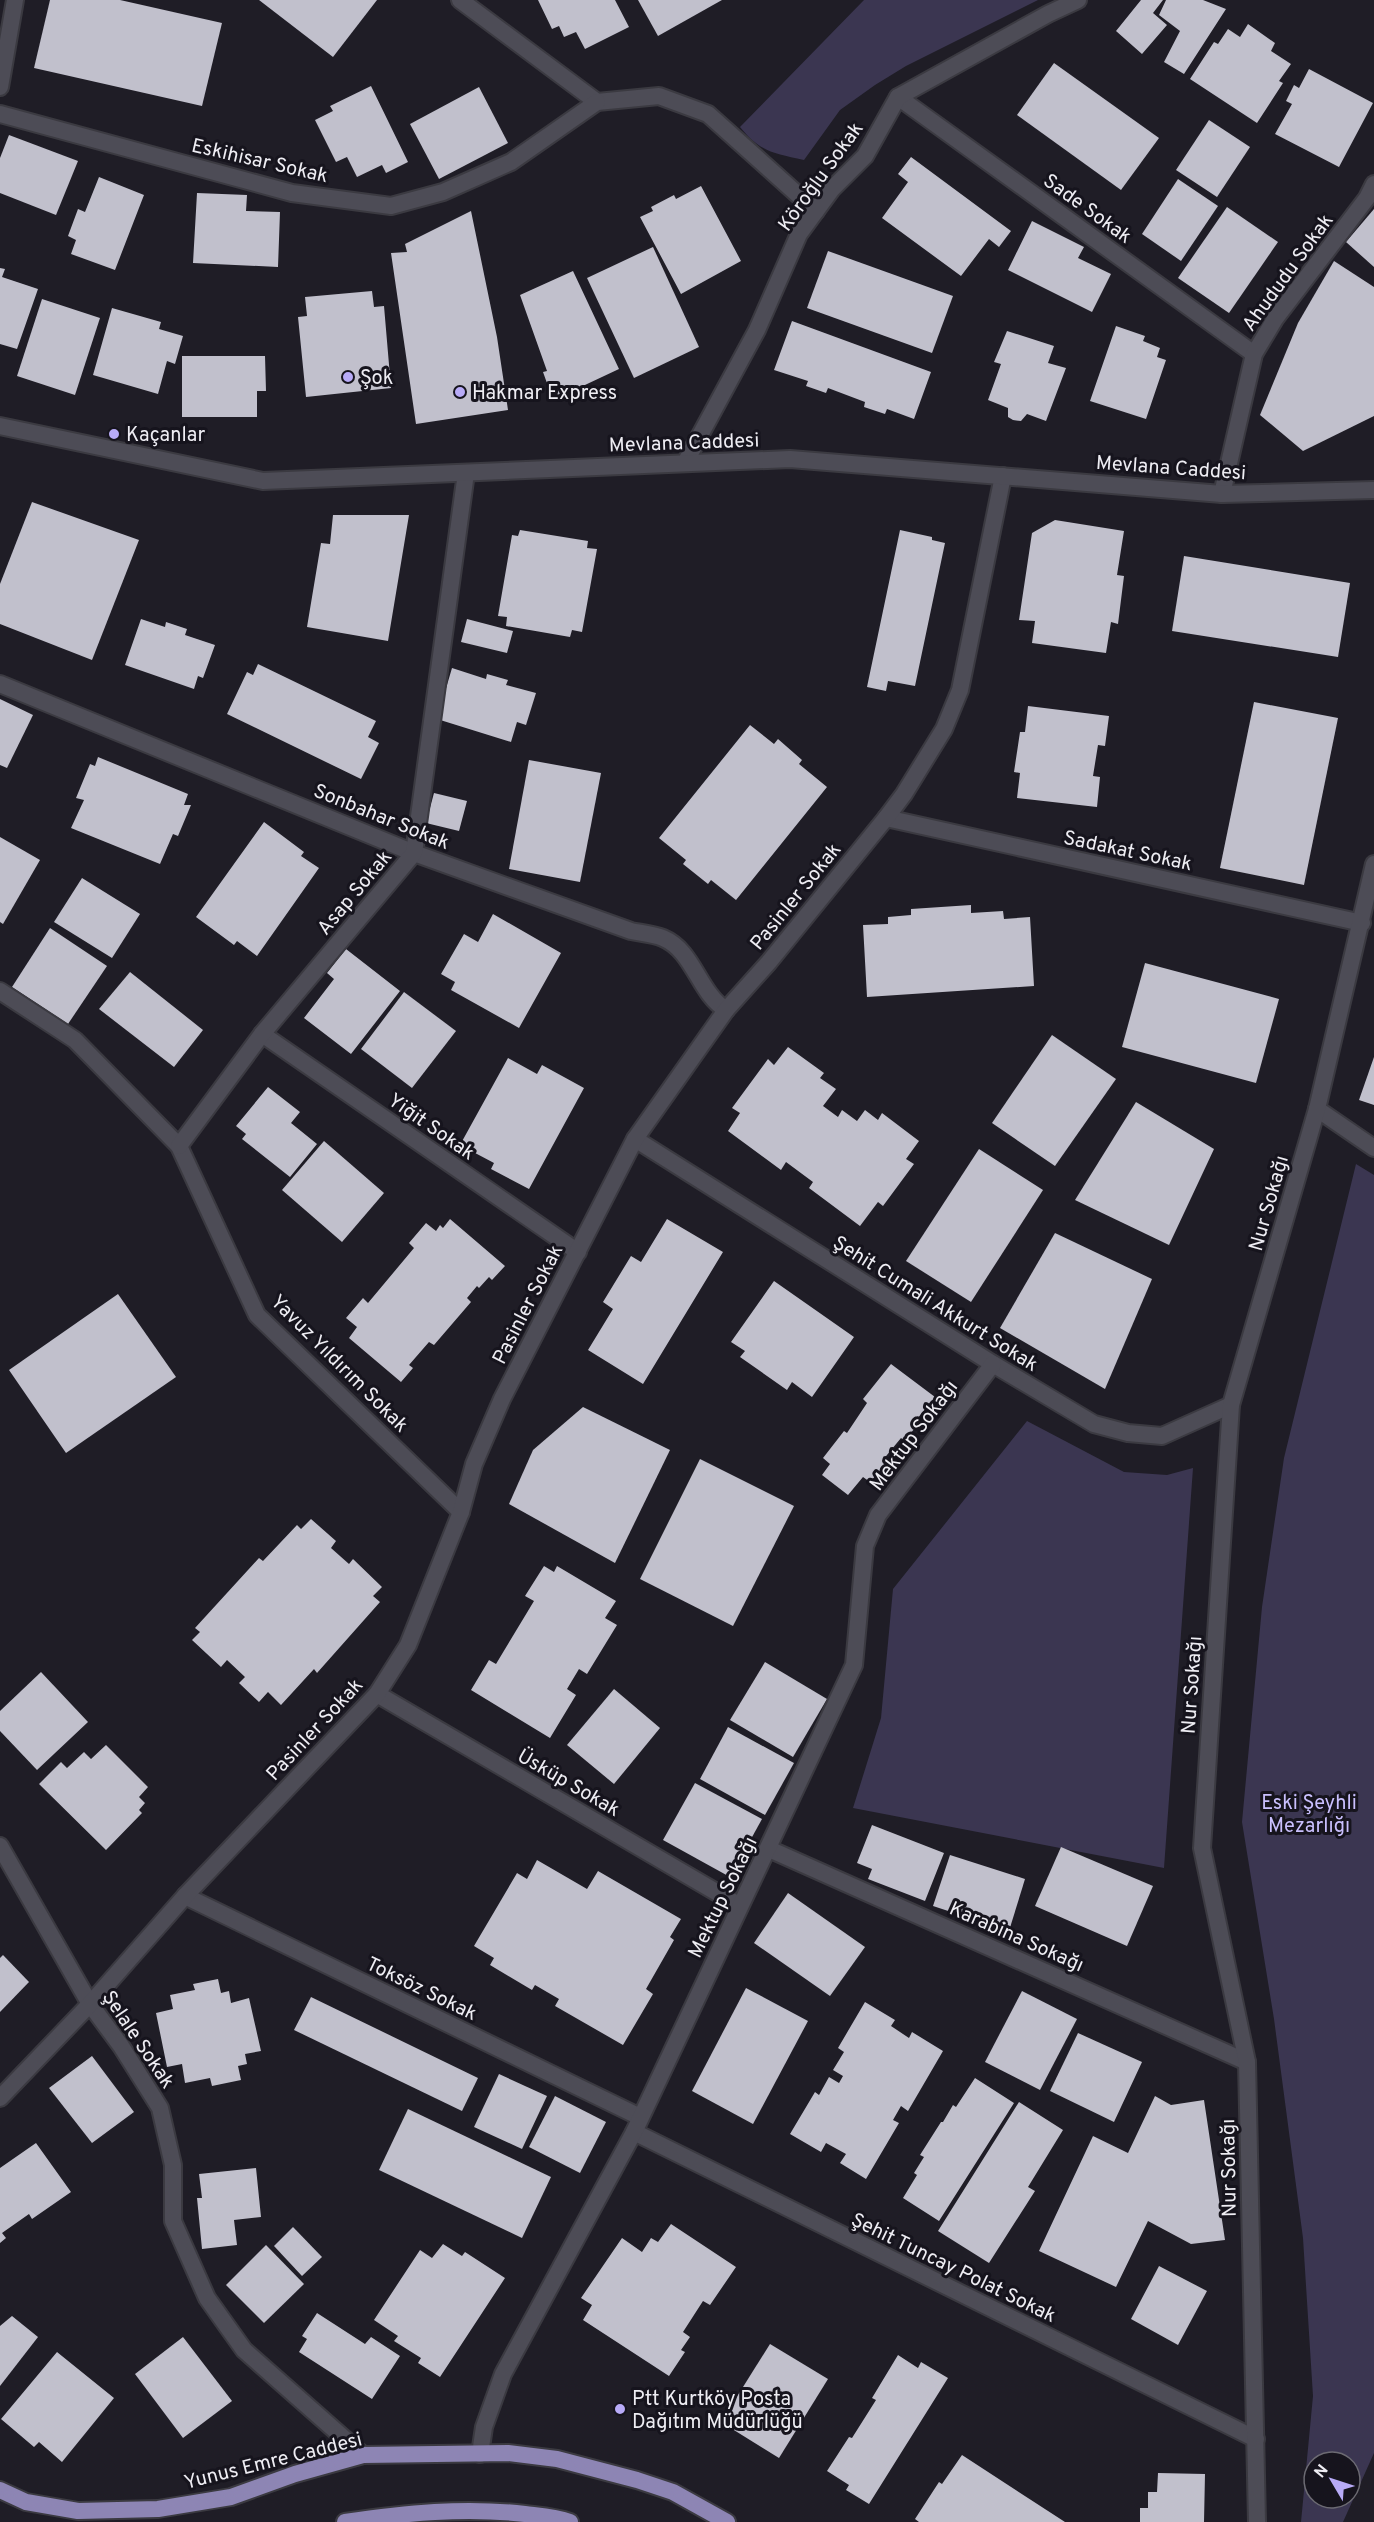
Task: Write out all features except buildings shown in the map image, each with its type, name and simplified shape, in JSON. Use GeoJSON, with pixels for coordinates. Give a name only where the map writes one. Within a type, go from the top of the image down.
{"type":"FeatureCollection","features":[{"type":"Feature","properties":{"kind":"main road","name":"Yunus Emre Caddesi"},"geometry":{"type":"LineString","coordinates":[[0,2490],[26,2502],[78,2511],[158,2509],[231,2497],[295,2474],[363,2455],[508,2453],[557,2459],[589,2466],[673,2492],[727,2522]]}},
{"type":"Feature","properties":{"kind":"main road"},"geometry":{"type":"LineString","coordinates":[[345,2522],[417,2512],[496,2511],[559,2518],[570,2522]]}},
{"type":"Feature","properties":{"kind":"street"},"geometry":{"type":"LineString","coordinates":[[0,87],[15,0]]}},
{"type":"Feature","properties":{"kind":"street"},"geometry":{"type":"LineString","coordinates":[[460,0],[597,102],[659,96],[708,114],[816,211]]}},
{"type":"Feature","properties":{"kind":"street"},"geometry":{"type":"LineString","coordinates":[[898,97],[1048,14],[1078,0]]}},
{"type":"Feature","properties":{"kind":"street","name":"Köroğlu Sokak"},"geometry":{"type":"LineString","coordinates":[[685,464],[757,330],[799,234],[832,189],[866,156],[898,97]]}},
{"type":"Feature","properties":{"kind":"street","name":"Sade Sokak"},"geometry":{"type":"LineString","coordinates":[[898,97],[1254,354]]}},
{"type":"Feature","properties":{"kind":"street","name":"Eskihisar Sokak"},"geometry":{"type":"LineString","coordinates":[[0,114],[292,193],[392,206],[443,192],[511,162],[597,102]]}},
{"type":"Feature","properties":{"kind":"street","name":"Ahududu Sokak"},"geometry":{"type":"LineString","coordinates":[[1222,494],[1254,354],[1275,319],[1367,198],[1374,184]]}},
{"type":"Feature","properties":{"kind":"street","name":"Mevlana Caddesi"},"geometry":{"type":"LineString","coordinates":[[0,426],[262,481],[790,459],[1222,494],[1374,490]]}},
{"type":"Feature","properties":{"kind":"street","name":"Asap Sokak"},"geometry":{"type":"LineString","coordinates":[[179,1146],[262,1034],[414,853],[466,472]]}},
{"type":"Feature","properties":{"kind":"street","name":"Pasinler Sokak"},"geometry":{"type":"LineString","coordinates":[[0,2098],[90,2004],[185,1896],[377,1694],[408,1645],[461,1512],[474,1464],[502,1399],[635,1139],[726,1010],[769,962],[886,818],[904,794],[944,729],[960,690],[1003,476]]}},
{"type":"Feature","properties":{"kind":"street","name":"Sonbahar Sokak"},"geometry":{"type":"LineString","coordinates":[[0,684],[414,853],[631,931],[663,938],[685,953],[715,1003],[726,1010]]}},
{"type":"Feature","properties":{"kind":"street","name":"Sadakat Sokak"},"geometry":{"type":"LineString","coordinates":[[886,818],[1362,923]]}},
{"type":"Feature","properties":{"kind":"street","name":"Nur Sokağı"},"geometry":{"type":"LineString","coordinates":[[1257,2522],[1247,2062],[1202,1848],[1231,1405],[1317,1109],[1374,864]]}},
{"type":"Feature","properties":{"kind":"street","name":"Yavuz Yıldırım Sokak"},"geometry":{"type":"LineString","coordinates":[[0,992],[75,1040],[179,1146],[257,1315],[461,1512]]}},
{"type":"Feature","properties":{"kind":"street","name":"Yiğit Sokak"},"geometry":{"type":"LineString","coordinates":[[262,1034],[578,1252]]}},
{"type":"Feature","properties":{"kind":"street"},"geometry":{"type":"LineString","coordinates":[[1317,1109],[1374,1148]]}},
{"type":"Feature","properties":{"kind":"street","name":"Şehit Cumali Akkurt Sokak"},"geometry":{"type":"LineString","coordinates":[[635,1139],[993,1364],[1094,1424],[1128,1433],[1162,1436],[1231,1405]]}},
{"type":"Feature","properties":{"kind":"street","name":"Mektup Sokağı"},"geometry":{"type":"LineString","coordinates":[[480,2454],[484,2427],[503,2374],[637,2125],[854,1665],[865,1546],[878,1515],[993,1364]]}},
{"type":"Feature","properties":{"kind":"street","name":"Üsküp Sokak"},"geometry":{"type":"LineString","coordinates":[[377,1694],[740,1906]]}},
{"type":"Feature","properties":{"kind":"street","name":"Şelale Sokak"},"geometry":{"type":"LineString","coordinates":[[0,1846],[90,2004],[121,2046],[160,2108],[173,2165],[173,2221],[207,2298],[244,2350],[363,2455]]}},
{"type":"Feature","properties":{"kind":"street","name":"Karabina Sokağı"},"geometry":{"type":"LineString","coordinates":[[769,1849],[1247,2062]]}},
{"type":"Feature","properties":{"kind":"street","name":"Toksöz Sokak"},"geometry":{"type":"LineString","coordinates":[[185,1896],[637,2125]]}},
{"type":"Feature","properties":{"kind":"street","name":"Şehit Tuncay Polat Sokak"},"geometry":{"type":"LineString","coordinates":[[637,2125],[1256,2439]]}},
{"type":"Feature","properties":{"kind":"green space"},"geometry":{"type":"Polygon","coordinates":[[[864,0],[1038,0],[906,66],[875,85],[840,110],[804,160],[775,153],[754,142],[740,127],[864,0]]]}},
{"type":"Feature","properties":{"kind":"green space","name":"Eski Şeyhli Mezarlığı"},"geometry":{"type":"Polygon","coordinates":[[[1356,1164],[1374,1175],[1374,2453],[1362,2480],[1362,2450],[1308,2450],[1313,2396],[1303,2238],[1274,2019],[1242,1822],[1262,1607],[1284,1458],[1356,1164]]]}},
{"type":"Feature","properties":{"kind":"green space"},"geometry":{"type":"Polygon","coordinates":[[[1027,1421],[1124,1472],[1167,1475],[1193,1468],[1164,1868],[853,1808],[881,1718],[893,1589],[1027,1421]]]}},
{"type":"Feature","properties":{"kind":"green space","name":"Eski Şeyhli Mezarlığı"},"geometry":{"type":"Polygon","coordinates":[[[1302,2510],[1348,2510],[1343,2522],[1301,2522],[1302,2510]]]}},
{"type":"Feature","properties":{"kind":"place","name":"Şok"},"geometry":{"type":"Point","coordinates":[348,377]}},
{"type":"Feature","properties":{"kind":"place","name":"Hakmar Express"},"geometry":{"type":"Point","coordinates":[460,392]}},
{"type":"Feature","properties":{"kind":"place","name":"Kaçanlar"},"geometry":{"type":"Point","coordinates":[114,434]}},
{"type":"Feature","properties":{"kind":"place","name":"Ptt Kurtköy Posta Dağıtım Müdürlüğü"},"geometry":{"type":"Point","coordinates":[620,2409]}}]}
